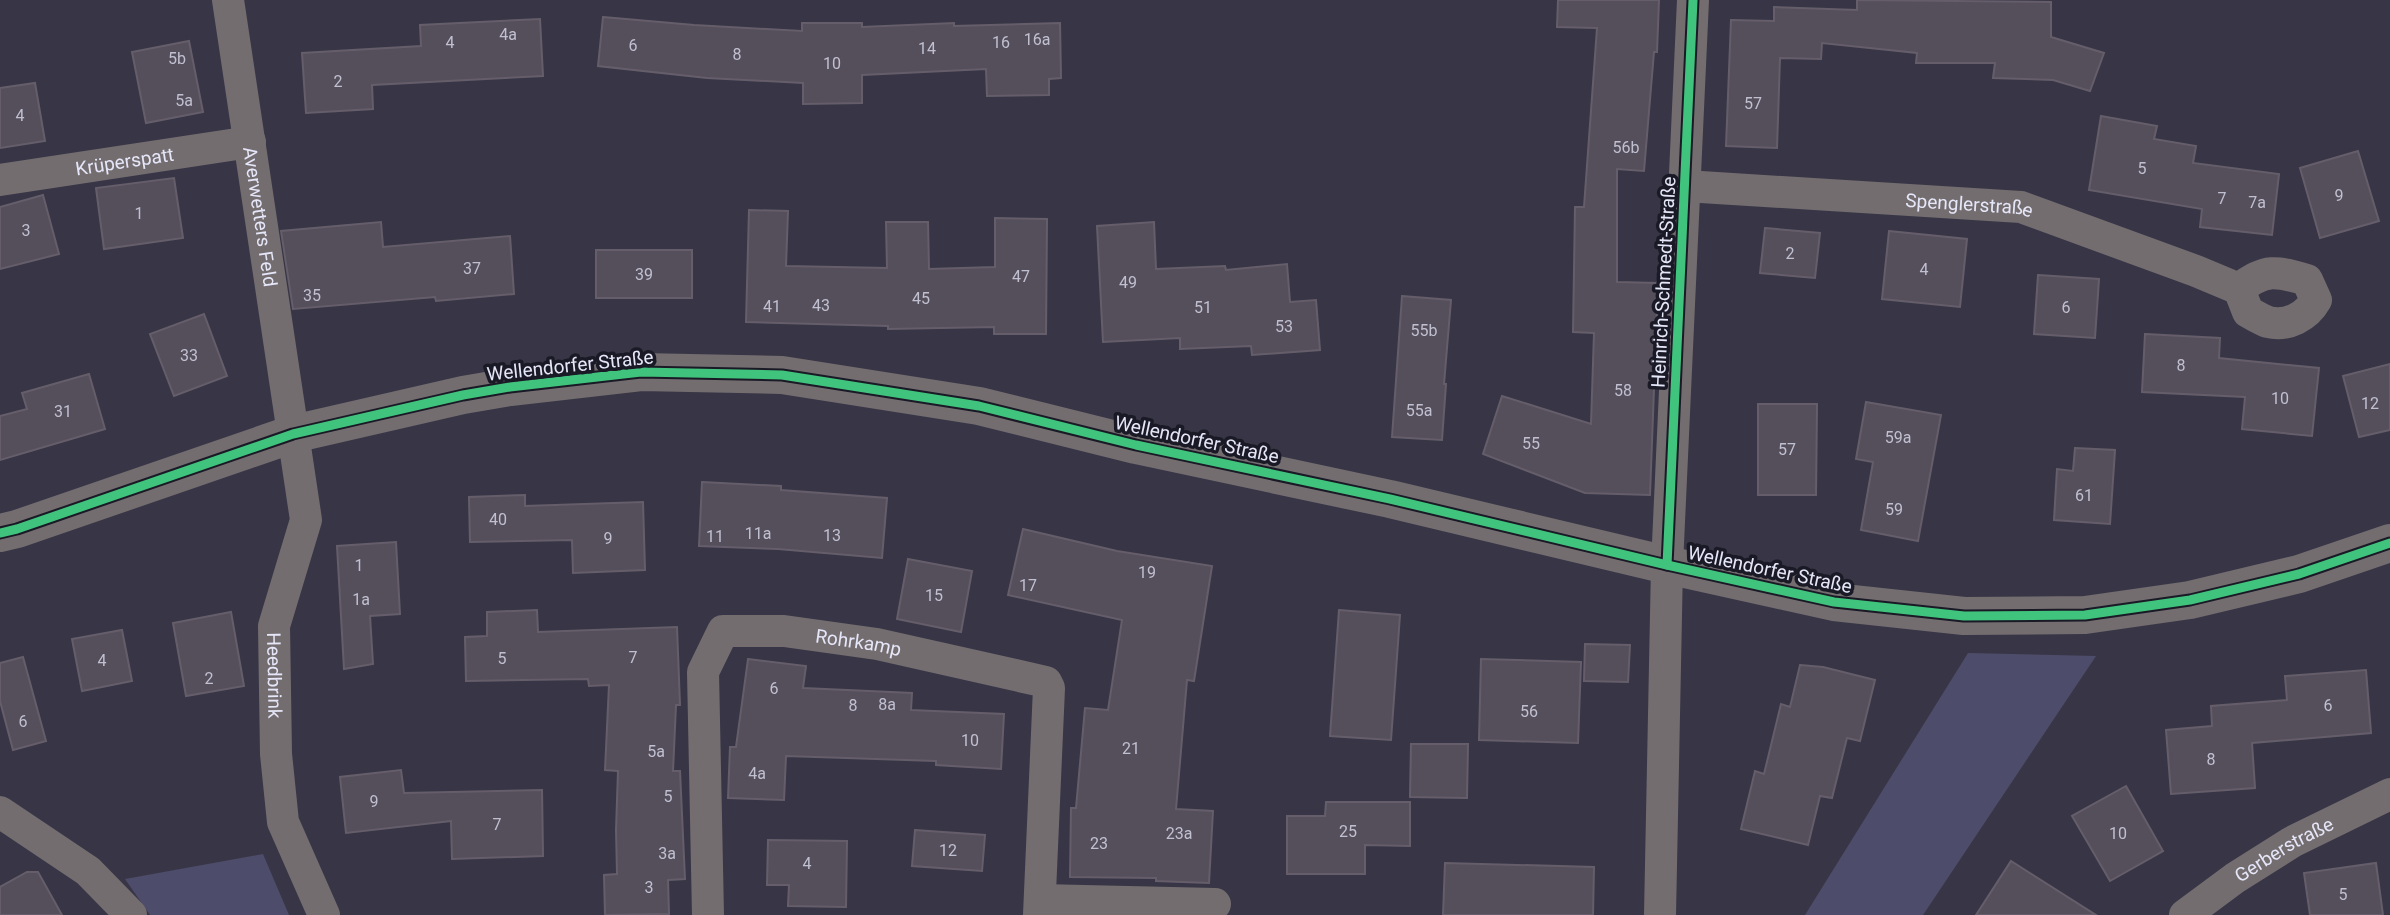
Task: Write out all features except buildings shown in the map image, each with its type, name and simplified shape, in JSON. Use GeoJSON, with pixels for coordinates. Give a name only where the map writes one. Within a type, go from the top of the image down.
{"type":"FeatureCollection","features":[{"type":"Feature","properties":{"kind":"street","name":"Averwetters Feld"},"geometry":{"type":"LineString","coordinates":[[228,0],[293,434]]}},
{"type":"Feature","properties":{"kind":"street","name":"Heinrich-Schmedt-Straße"},"geometry":{"type":"LineString","coordinates":[[1660,915],[1667,565],[1693,0]]}},
{"type":"Feature","properties":{"kind":"street","name":"Krüperspatt"},"geometry":{"type":"LineString","coordinates":[[0,180],[250,142]]}},
{"type":"Feature","properties":{"kind":"street","name":"Spenglerstraße"},"geometry":{"type":"LineString","coordinates":[[1685,186],[2021,207],[2239,289]]}},
{"type":"Feature","properties":{"kind":"street","name":"Wellendorfer Straße"},"geometry":{"type":"LineString","coordinates":[[0,533],[293,434],[463,395],[641,372],[782,375],[979,406],[1136,445],[1390,499],[1834,602],[1964,616],[2085,615],[2202,598],[2299,574],[2390,543]]}},
{"type":"Feature","properties":{"kind":"street","name":"Heedbrink"},"geometry":{"type":"LineString","coordinates":[[293,434],[306,520],[274,626],[276,754],[283,822],[324,915]]}},
{"type":"Feature","properties":{"kind":"street","name":"Rohrkamp"},"geometry":{"type":"LineString","coordinates":[[708,915],[704,672],[723,631],[784,631],[877,644],[1046,682],[1049,688],[1040,907]]}},
{"type":"Feature","properties":{"kind":"street","name":"Gerberstraße"},"geometry":{"type":"LineString","coordinates":[[2185,915],[2235,878],[2292,842],[2390,794]]}},
{"type":"Feature","properties":{"kind":"street"},"geometry":{"type":"LineString","coordinates":[[0,812],[88,871],[131,915]]}},
{"type":"Feature","properties":{"kind":"street"},"geometry":{"type":"LineString","coordinates":[[1040,907],[1215,904]]}},
{"type":"Feature","properties":{"kind":"shaded area"},"geometry":{"type":"Polygon","coordinates":[[[1968,653],[2096,656],[1923,915],[1805,915],[1968,653]]]}},
{"type":"Feature","properties":{"kind":"shaded area"},"geometry":{"type":"Polygon","coordinates":[[[263,854],[289,915],[150,915],[125,879],[263,854]]]}},
{"type":"Feature","properties":{"kind":"cycle path"},"geometry":{"type":"LineString","coordinates":[[1667,565],[1693,0]]}},
{"type":"Feature","properties":{"kind":"cycle path"},"geometry":{"type":"LineString","coordinates":[[0,533],[293,434],[463,395],[641,372],[782,375],[979,406],[1136,445],[1390,499],[1834,602],[1964,616],[2085,615],[2190,600],[2299,574],[2390,543]]}}]}
